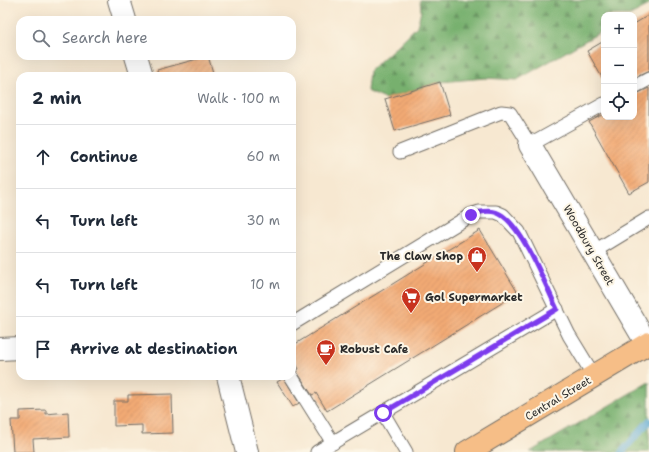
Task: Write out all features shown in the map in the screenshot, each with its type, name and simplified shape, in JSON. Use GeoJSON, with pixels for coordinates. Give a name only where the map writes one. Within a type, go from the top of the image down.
{"type":"FeatureCollection","features":[{"type":"Feature","properties":{"kind":"main road","name":"Central Street"},"geometry":{"type":"LineString","coordinates":[[467,452],[648,344]]}},
{"type":"Feature","properties":{"kind":"street"},"geometry":{"type":"LineString","coordinates":[[119,0],[124,16]]}},
{"type":"Feature","properties":{"kind":"street"},"geometry":{"type":"LineString","coordinates":[[137,60],[141,72]]}},
{"type":"Feature","properties":{"kind":"street","name":"Woodbury Street"},"geometry":{"type":"LineString","coordinates":[[530,145],[648,344]]}},
{"type":"Feature","properties":{"kind":"street"},"geometry":{"type":"LineString","coordinates":[[0,349],[16,348]]}},
{"type":"Feature","properties":{"kind":"street"},"geometry":{"type":"LineString","coordinates":[[229,380],[247,452]]}},
{"type":"Feature","properties":{"kind":"lane"},"geometry":{"type":"LineString","coordinates":[[637,85],[649,79]]}},
{"type":"Feature","properties":{"kind":"lane"},"geometry":{"type":"LineString","coordinates":[[400,152],[501,112],[510,113],[514,117],[530,145],[601,106]]}},
{"type":"Feature","properties":{"kind":"lane"},"geometry":{"type":"LineString","coordinates":[[296,322],[471,215],[486,211],[496,212],[503,215],[519,232],[569,335],[594,376]]}},
{"type":"Feature","properties":{"kind":"lane"},"geometry":{"type":"LineString","coordinates":[[593,252],[649,218]]}},
{"type":"Feature","properties":{"kind":"lane"},"geometry":{"type":"LineString","coordinates":[[317,452],[557,309]]}},
{"type":"Feature","properties":{"kind":"lane"},"geometry":{"type":"LineString","coordinates":[[294,380],[333,443]]}},
{"type":"Feature","properties":{"kind":"lane"},"geometry":{"type":"LineString","coordinates":[[383,413],[406,452]]}},
{"type":"Feature","properties":{"kind":"green space"},"geometry":{"type":"Polygon","coordinates":[[[420,0],[649,0],[649,5],[636,12],[601,12],[601,32],[517,80],[485,78],[440,82],[385,99],[367,91],[369,71],[417,26],[421,11],[420,0]]]}},
{"type":"Feature","properties":{"kind":"green space"},"geometry":{"type":"Polygon","coordinates":[[[649,382],[649,452],[530,452],[649,382]]]}},
{"type":"Feature","properties":{"kind":"building"},"geometry":{"type":"Polygon","coordinates":[[[649,15],[649,71],[637,77],[637,48],[637,22],[649,15]]]}},
{"type":"Feature","properties":{"kind":"building"},"geometry":{"type":"Polygon","coordinates":[[[601,43],[601,76],[587,51],[601,43]]]}},
{"type":"Feature","properties":{"kind":"building"},"geometry":{"type":"Polygon","coordinates":[[[193,60],[209,60],[213,72],[157,72],[157,70],[193,60]]]}},
{"type":"Feature","properties":{"kind":"building"},"geometry":{"type":"Polygon","coordinates":[[[440,82],[450,115],[395,131],[385,99],[440,82]]]}},
{"type":"Feature","properties":{"kind":"building"},"geometry":{"type":"Polygon","coordinates":[[[649,88],[649,182],[629,193],[589,122],[601,116],[601,120],[637,120],[637,94],[649,88]]]}},
{"type":"Feature","properties":{"kind":"building"},"geometry":{"type":"Polygon","coordinates":[[[480,230],[518,293],[327,411],[316,393],[312,395],[296,370],[299,369],[296,363],[296,344],[480,230]]]}},
{"type":"Feature","properties":{"kind":"building"},"geometry":{"type":"Polygon","coordinates":[[[285,380],[299,403],[293,407],[277,382],[285,380]]]}},
{"type":"Feature","properties":{"kind":"building"},"geometry":{"type":"Polygon","coordinates":[[[172,394],[173,433],[142,434],[142,425],[114,426],[114,401],[128,401],[128,395],[172,394]]]}},
{"type":"Feature","properties":{"kind":"building"},"geometry":{"type":"Polygon","coordinates":[[[46,410],[46,414],[68,412],[69,437],[33,439],[34,452],[13,452],[11,420],[20,420],[20,411],[46,410]]]}},
{"type":"Feature","properties":{"kind":"waterway"},"geometry":{"type":"LineString","coordinates":[[622,452],[649,421]]}},
{"type":"Feature","properties":{"kind":"place","name":"The Claw Shop"},"geometry":{"type":"Point","coordinates":[477,273]}},
{"type":"Feature","properties":{"kind":"place","name":"Gol Supermarket"},"geometry":{"type":"Point","coordinates":[411,314]}},
{"type":"Feature","properties":{"kind":"place","name":"Robust Cafe"},"geometry":{"type":"Point","coordinates":[326,366]}},
{"type":"Feature","properties":{"kind":"route"},"geometry":{"type":"LineString","coordinates":[[383,413],[557,309],[519,232],[510,222],[503,215],[496,212],[486,211],[471,215]]}}]}
